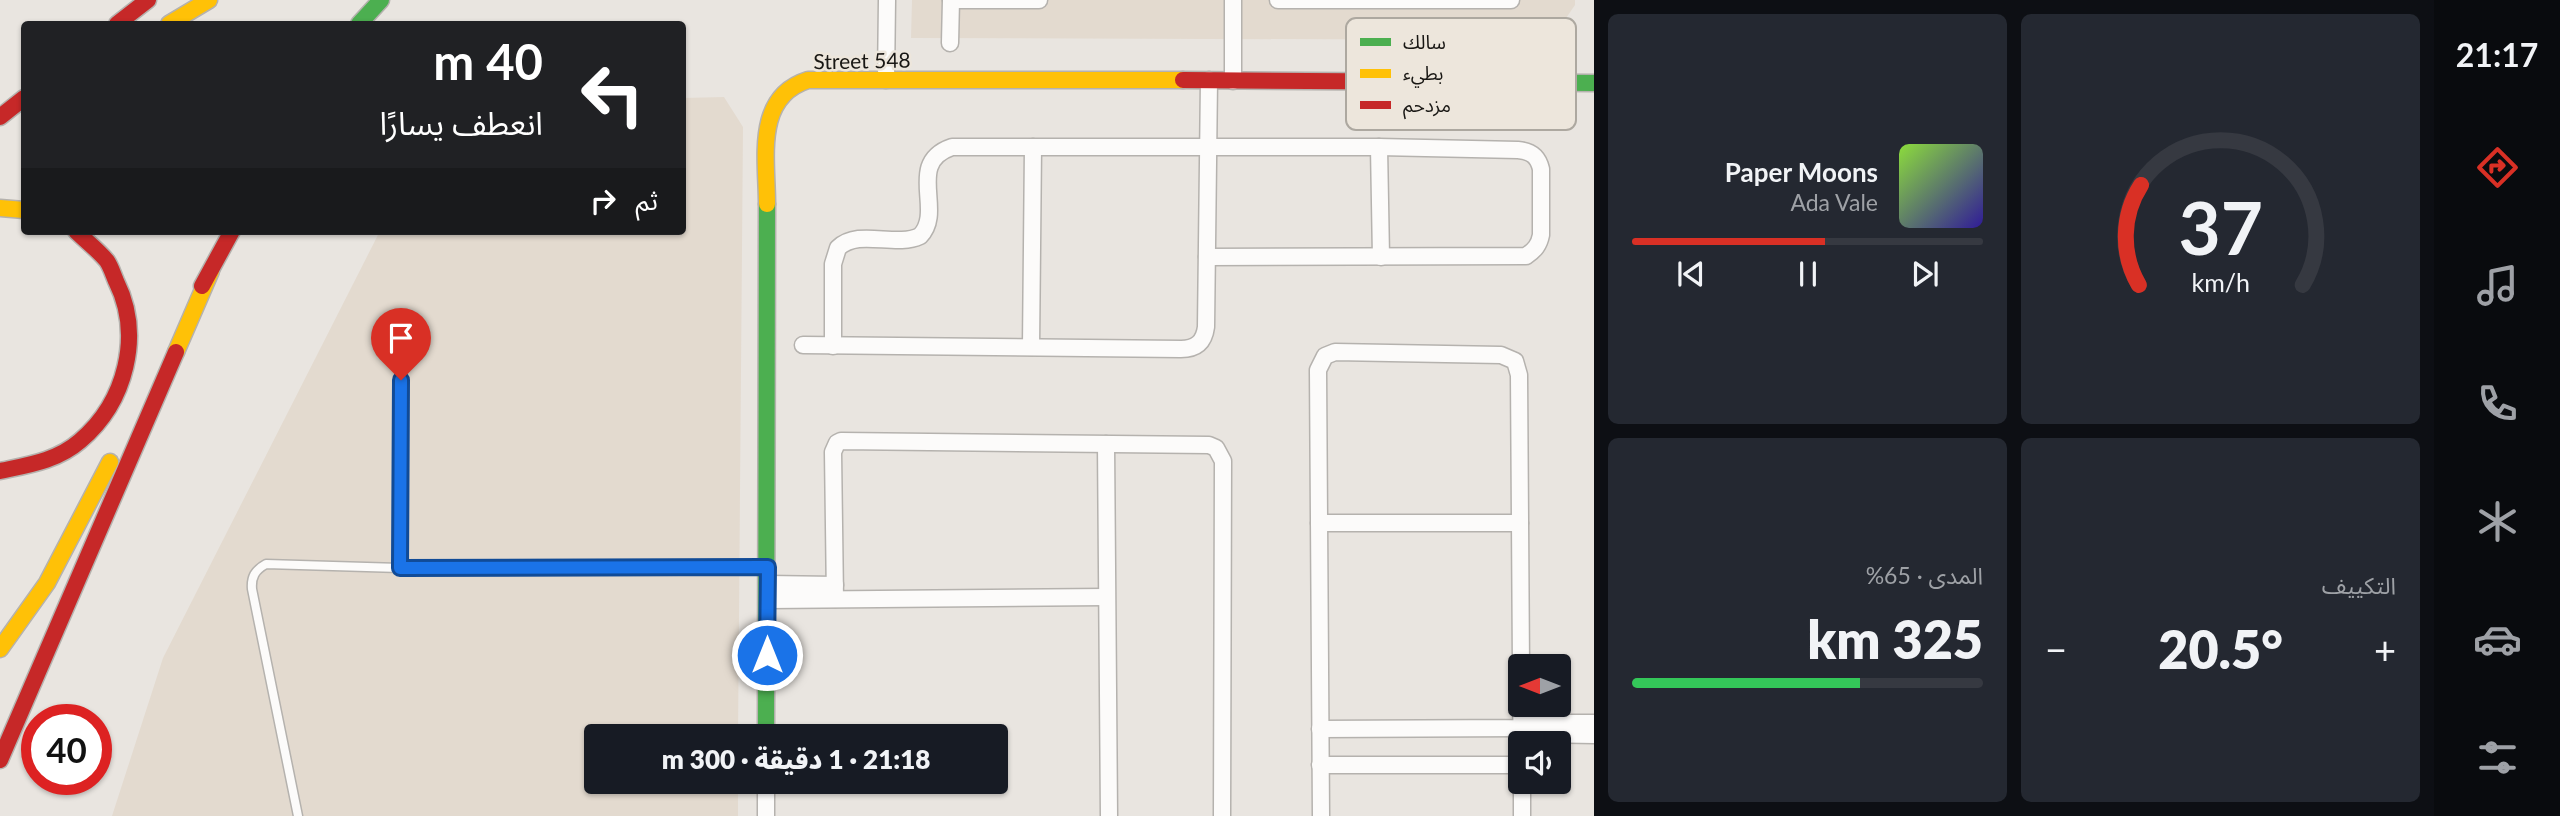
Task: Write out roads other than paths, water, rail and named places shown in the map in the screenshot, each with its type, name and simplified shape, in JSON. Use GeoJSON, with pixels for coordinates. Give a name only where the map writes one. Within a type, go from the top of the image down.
{"type":"FeatureCollection","features":[{"type":"Feature","properties":{"kind":"main road"},"geometry":{"type":"LineString","coordinates":[[121,21],[148,0]]}},
{"type":"Feature","properties":{"kind":"main road"},"geometry":{"type":"LineString","coordinates":[[174,21],[209,0]]}},
{"type":"Feature","properties":{"kind":"main road"},"geometry":{"type":"LineString","coordinates":[[362,21],[381,0]]}},
{"type":"Feature","properties":{"kind":"main road","name":"Street 548"},"geometry":{"type":"LineString","coordinates":[[766,724],[769,116],[782,92],[794,84],[808,80],[1346,82]]}},
{"type":"Feature","properties":{"kind":"main road","name":"Street 548"},"geometry":{"type":"LineString","coordinates":[[1576,83],[1594,83]]}},
{"type":"Feature","properties":{"kind":"main road"},"geometry":{"type":"LineString","coordinates":[[0,119],[21,101]]}},
{"type":"Feature","properties":{"kind":"main road"},"geometry":{"type":"LineString","coordinates":[[0,119],[21,108]]}},
{"type":"Feature","properties":{"kind":"main road"},"geometry":{"type":"LineString","coordinates":[[0,208],[21,211]]}},
{"type":"Feature","properties":{"kind":"main road"},"geometry":{"type":"LineString","coordinates":[[0,471],[31,466],[59,455],[87,436],[108,412],[124,380],[131,344],[128,311],[121,284],[104,255],[81,235]]}},
{"type":"Feature","properties":{"kind":"main road"},"geometry":{"type":"LineString","coordinates":[[0,649],[41,595],[230,235]]}},
{"type":"Feature","properties":{"kind":"main road"},"geometry":{"type":"LineString","coordinates":[[0,760],[211,271]]}},
{"type":"Feature","properties":{"kind":"street"},"geometry":{"type":"LineString","coordinates":[[886,80],[887,0]]}},
{"type":"Feature","properties":{"kind":"street"},"geometry":{"type":"LineString","coordinates":[[950,43],[951,0],[1039,0]]}},
{"type":"Feature","properties":{"kind":"street"},"geometry":{"type":"LineString","coordinates":[[1233,0],[1233,81]]}},
{"type":"Feature","properties":{"kind":"street"},"geometry":{"type":"LineString","coordinates":[[1278,0],[1511,0]]}},
{"type":"Feature","properties":{"kind":"street"},"geometry":{"type":"LineString","coordinates":[[803,345],[1189,349],[1196,346],[1206,327],[1209,80]]}},
{"type":"Feature","properties":{"kind":"street"},"geometry":{"type":"LineString","coordinates":[[833,346],[833,264],[838,248],[851,240],[907,239],[920,236],[928,226],[928,170],[937,155],[944,150],[961,146],[1380,147],[1526,151],[1534,155],[1541,169],[1541,235],[1534,251],[1526,256],[1207,257]]}},
{"type":"Feature","properties":{"kind":"street"},"geometry":{"type":"LineString","coordinates":[[1031,347],[1032,147]]}},
{"type":"Feature","properties":{"kind":"street"},"geometry":{"type":"LineString","coordinates":[[1380,147],[1381,257]]}},
{"type":"Feature","properties":{"kind":"street"},"geometry":{"type":"LineString","coordinates":[[1321,816],[1319,365],[1325,356],[1335,352],[1501,355],[1515,360],[1520,375],[1521,654]]}},
{"type":"Feature","properties":{"kind":"street"},"geometry":{"type":"LineString","coordinates":[[835,592],[833,452],[841,441],[1209,445],[1216,448],[1221,454],[1222,816]]}},
{"type":"Feature","properties":{"kind":"street"},"geometry":{"type":"LineString","coordinates":[[1106,444],[1109,816]]}},
{"type":"Feature","properties":{"kind":"street"},"geometry":{"type":"LineString","coordinates":[[1319,523],[1520,523]]}},
{"type":"Feature","properties":{"kind":"street"},"geometry":{"type":"LineString","coordinates":[[768,592],[1106,597]]}},
{"type":"Feature","properties":{"kind":"street"},"geometry":{"type":"LineString","coordinates":[[1526,731],[1532,723],[1594,723]]}},
{"type":"Feature","properties":{"kind":"street"},"geometry":{"type":"LineString","coordinates":[[1320,729],[1508,736]]}},
{"type":"Feature","properties":{"kind":"street"},"geometry":{"type":"LineString","coordinates":[[1571,735],[1594,735]]}},
{"type":"Feature","properties":{"kind":"street"},"geometry":{"type":"LineString","coordinates":[[1320,765],[1508,765]]}},
{"type":"Feature","properties":{"kind":"street"},"geometry":{"type":"LineString","coordinates":[[765,816],[766,794]]}},
{"type":"Feature","properties":{"kind":"street"},"geometry":{"type":"LineString","coordinates":[[1522,794],[1522,816]]}},
{"type":"Feature","properties":{"kind":"lane"},"geometry":{"type":"LineString","coordinates":[[400,568],[401,380]]}},
{"type":"Feature","properties":{"kind":"lane"},"geometry":{"type":"LineString","coordinates":[[298,816],[252,589],[254,574],[266,564],[400,568],[768,567]]}}]}
